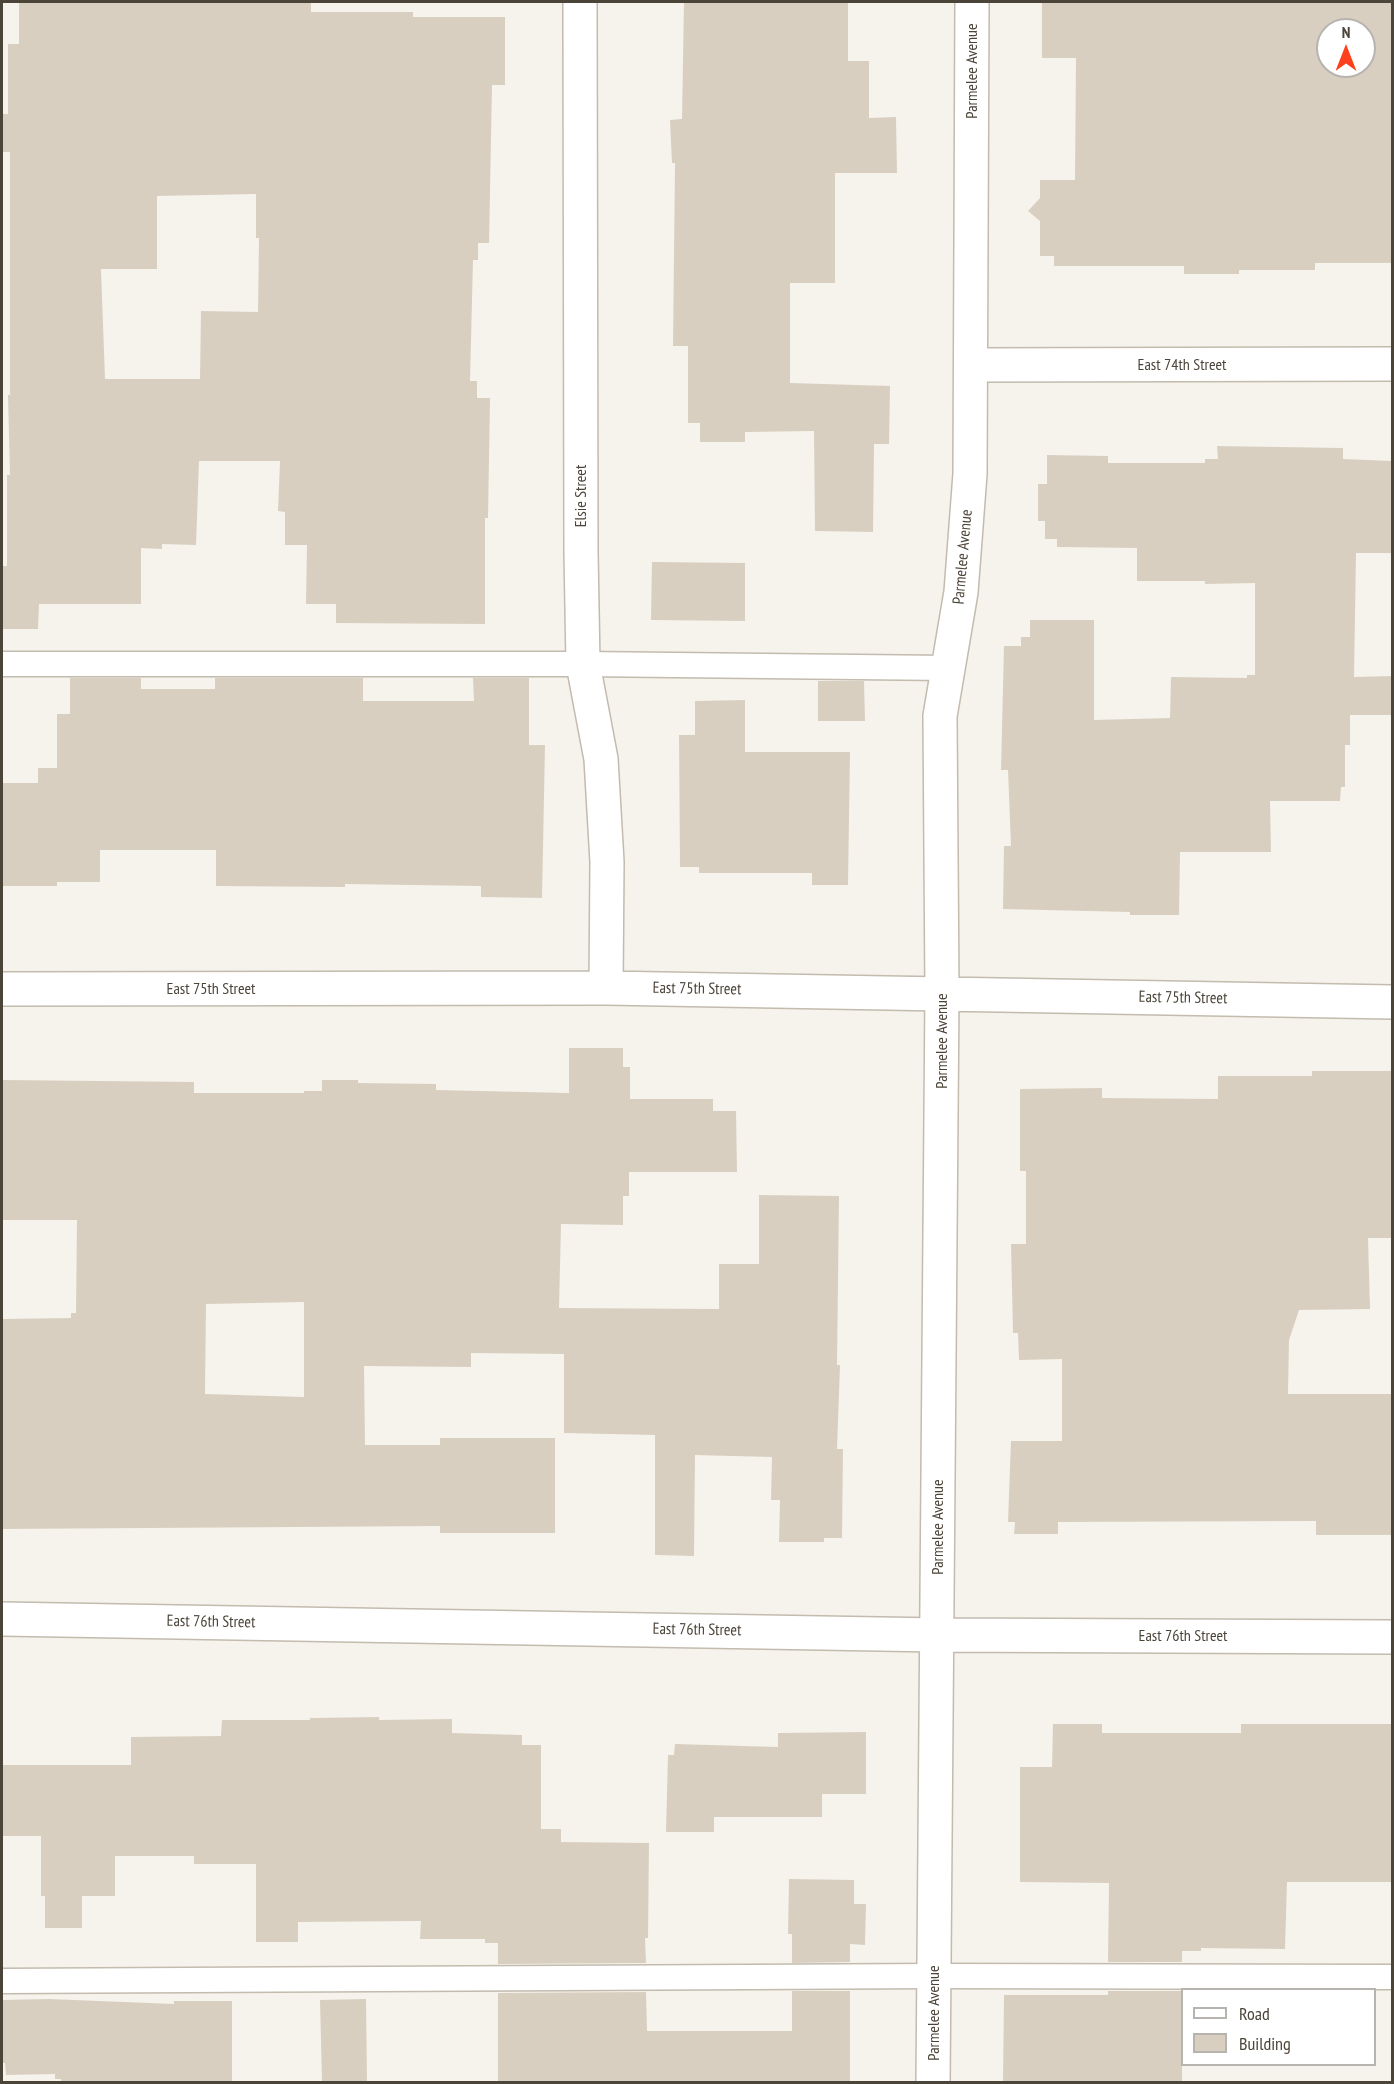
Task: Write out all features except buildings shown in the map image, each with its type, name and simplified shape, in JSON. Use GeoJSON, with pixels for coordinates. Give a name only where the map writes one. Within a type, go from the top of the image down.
{"type":"FeatureCollection","features":[{"type":"Feature","properties":{"kind":"street","name":"Elsie Street"},"geometry":{"type":"LineString","coordinates":[[580,2],[583,664],[601,759],[607,862],[606,988]]}},
{"type":"Feature","properties":{"kind":"street","name":"Parmelee Avenue"},"geometry":{"type":"LineString","coordinates":[[933,2082],[942,993],[940,716],[962,580],[970,474],[972,2]]}},
{"type":"Feature","properties":{"kind":"street","name":"East 74th Street"},"geometry":{"type":"LineString","coordinates":[[971,365],[1392,364]]}},
{"type":"Feature","properties":{"kind":"street","name":"East 75th Street"},"geometry":{"type":"LineString","coordinates":[[2,990],[606,988],[1392,1002]]}},
{"type":"Feature","properties":{"kind":"street","name":"East 76th Street"},"geometry":{"type":"LineString","coordinates":[[2,1618],[938,1635],[1392,1637]]}},
{"type":"Feature","properties":{"kind":"lane"},"geometry":{"type":"LineString","coordinates":[[2,664],[583,664],[948,668]]}},
{"type":"Feature","properties":{"kind":"lane"},"geometry":{"type":"LineString","coordinates":[[2,1981],[934,1976],[1392,1977]]}}]}
